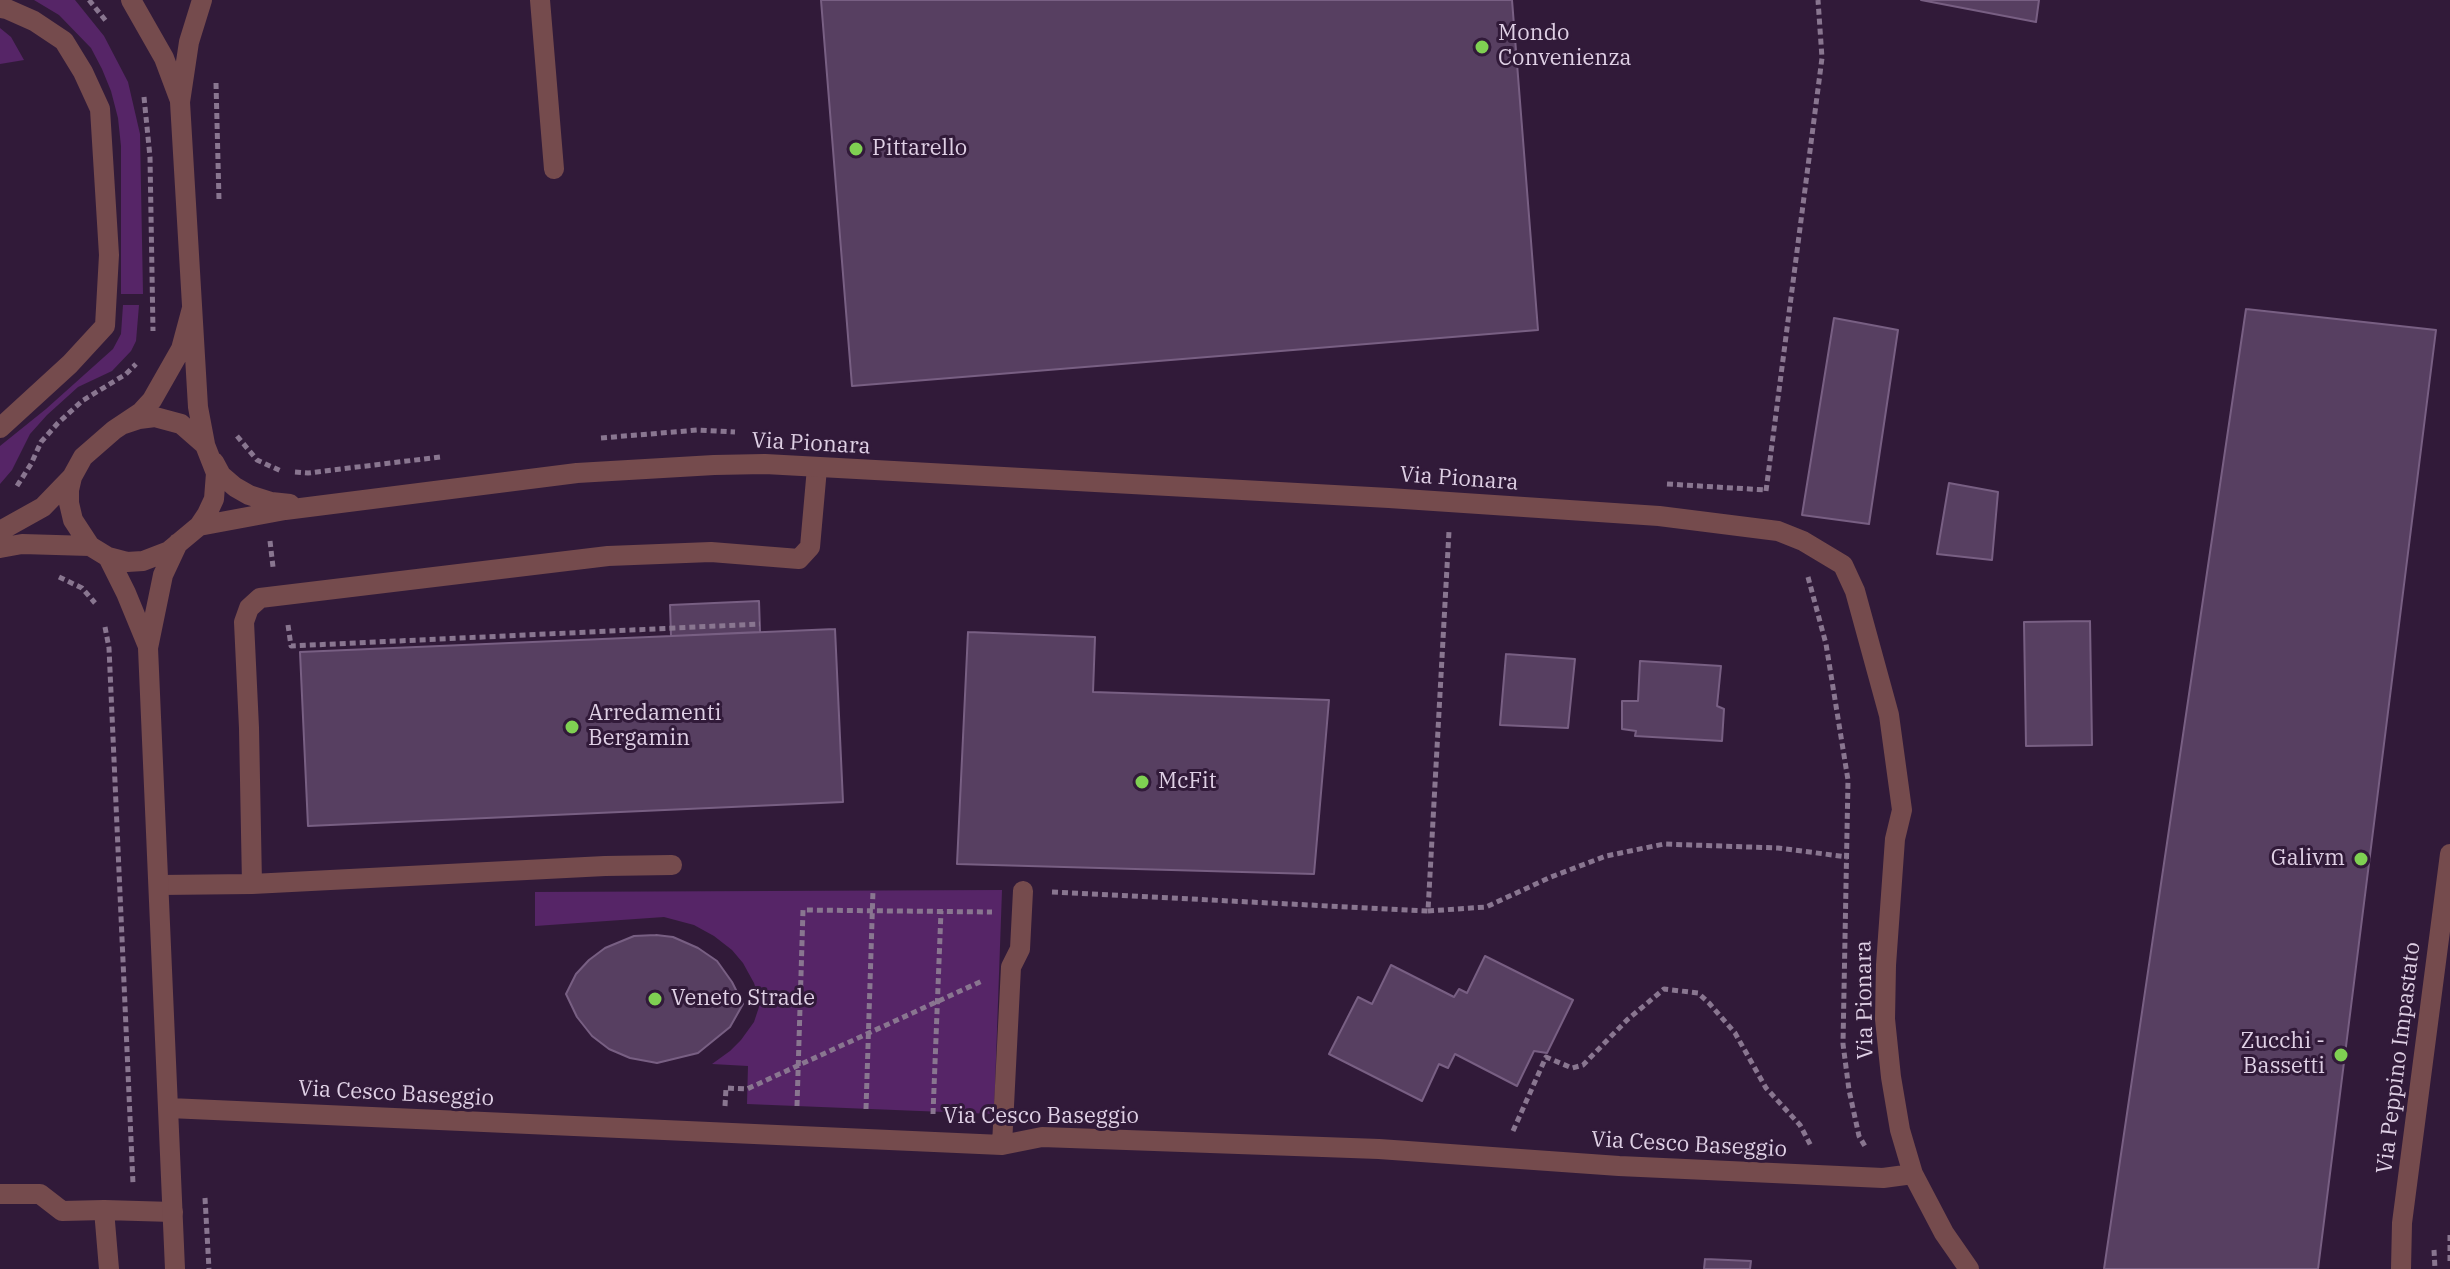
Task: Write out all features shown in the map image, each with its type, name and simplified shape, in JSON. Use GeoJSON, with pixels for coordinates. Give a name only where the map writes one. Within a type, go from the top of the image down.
{"type":"FeatureCollection","features":[{"type":"Feature","properties":{"kind":"street"},"geometry":{"type":"LineString","coordinates":[[131,0],[164,58],[180,102]]}},
{"type":"Feature","properties":{"kind":"street"},"geometry":{"type":"LineString","coordinates":[[72,477],[69,503],[73,520],[90,546],[108,557],[127,562],[158,557],[178,543],[199,526],[214,499],[216,473],[198,407],[180,102],[189,42],[202,0]]}},
{"type":"Feature","properties":{"kind":"street"},"geometry":{"type":"LineString","coordinates":[[540,0],[554,169]]}},
{"type":"Feature","properties":{"kind":"street"},"geometry":{"type":"LineString","coordinates":[[0,8],[34,21],[64,41],[100,109],[109,255],[105,326],[70,364],[0,428]]}},
{"type":"Feature","properties":{"kind":"street"},"geometry":{"type":"LineString","coordinates":[[0,531],[43,507],[72,477],[83,457],[152,400],[181,349],[192,308]]}},
{"type":"Feature","properties":{"kind":"street"},"geometry":{"type":"LineString","coordinates":[[124,424],[155,417],[166,419],[181,424],[195,434],[208,452]]}},
{"type":"Feature","properties":{"kind":"street","name":"Via Pionara"},"geometry":{"type":"LineString","coordinates":[[208,452],[221,475],[249,495],[271,502],[334,505]]}},
{"type":"Feature","properties":{"kind":"street","name":"Via Pionara"},"geometry":{"type":"LineString","coordinates":[[199,526],[240,517],[577,473],[714,465],[1433,501],[1659,516],[1778,531],[1803,541],[1843,565],[1855,591],[1889,715],[1902,810],[1895,839],[1886,965],[1885,1019],[1891,1077],[1913,1174],[1944,1233],[1969,1269]]}},
{"type":"Feature","properties":{"kind":"street"},"geometry":{"type":"LineString","coordinates":[[252,884],[244,622],[249,608],[260,598],[608,556],[711,552],[799,559],[810,547],[817,468]]}},
{"type":"Feature","properties":{"kind":"street"},"geometry":{"type":"LineString","coordinates":[[175,1269],[148,648],[163,575],[178,543]]}},
{"type":"Feature","properties":{"kind":"street"},"geometry":{"type":"LineString","coordinates":[[0,548],[22,544],[90,546]]}},
{"type":"Feature","properties":{"kind":"street"},"geometry":{"type":"LineString","coordinates":[[108,557],[148,648]]}},
{"type":"Feature","properties":{"kind":"street","name":"Via Peppino Impastato"},"geometry":{"type":"LineString","coordinates":[[2401,1269],[2402,1223],[2443,945],[2450,854]]}},
{"type":"Feature","properties":{"kind":"street"},"geometry":{"type":"LineString","coordinates":[[160,885],[252,884],[672,865]]}},
{"type":"Feature","properties":{"kind":"street"},"geometry":{"type":"LineString","coordinates":[[1002,1145],[1011,967],[1020,949],[1023,891]]}},
{"type":"Feature","properties":{"kind":"street","name":"Via Cesco Baseggio"},"geometry":{"type":"LineString","coordinates":[[169,1108],[1002,1145],[1042,1137],[1379,1149],[1619,1166],[1826,1176],[1883,1178],[1913,1174]]}},
{"type":"Feature","properties":{"kind":"street"},"geometry":{"type":"LineString","coordinates":[[0,1194],[40,1194],[62,1211],[173,1212]]}},
{"type":"Feature","properties":{"kind":"street"},"geometry":{"type":"LineString","coordinates":[[104,1210],[109,1269]]}},
{"type":"Feature","properties":{"kind":"path"},"geometry":{"type":"LineString","coordinates":[[89,0],[107,23]]}},
{"type":"Feature","properties":{"kind":"path"},"geometry":{"type":"LineString","coordinates":[[1762,529],[1822,58],[1818,0]]}},
{"type":"Feature","properties":{"kind":"path"},"geometry":{"type":"LineString","coordinates":[[216,80],[219,212]]}},
{"type":"Feature","properties":{"kind":"path"},"geometry":{"type":"LineString","coordinates":[[139,85],[144,98],[150,157],[153,336]]}},
{"type":"Feature","properties":{"kind":"path"},"geometry":{"type":"LineString","coordinates":[[8,494],[16,488],[41,442],[58,423],[82,401],[126,374],[142,355]]}},
{"type":"Feature","properties":{"kind":"path"},"geometry":{"type":"LineString","coordinates":[[233,428],[257,460],[281,471],[308,473],[441,457]]}},
{"type":"Feature","properties":{"kind":"path"},"geometry":{"type":"LineString","coordinates":[[589,439],[698,430],[739,432]]}},
{"type":"Feature","properties":{"kind":"path"},"geometry":{"type":"LineString","coordinates":[[1653,483],[1766,490]]}},
{"type":"Feature","properties":{"kind":"path"},"geometry":{"type":"LineString","coordinates":[[1428,911],[1450,528]]}},
{"type":"Feature","properties":{"kind":"path"},"geometry":{"type":"LineString","coordinates":[[1803,541],[1807,574],[1826,644],[1848,780],[1843,1044],[1859,1136],[1883,1178]]}},
{"type":"Feature","properties":{"kind":"path"},"geometry":{"type":"LineString","coordinates":[[50,575],[63,577],[82,588],[93,599],[98,610]]}},
{"type":"Feature","properties":{"kind":"path"},"geometry":{"type":"LineString","coordinates":[[285,613],[291,646],[760,624]]}},
{"type":"Feature","properties":{"kind":"path"},"geometry":{"type":"LineString","coordinates":[[104,620],[109,648],[134,1210]]}},
{"type":"Feature","properties":{"kind":"path"},"geometry":{"type":"LineString","coordinates":[[1023,891],[1428,911],[1486,907],[1606,856],[1664,844],[1778,848],[1848,857]]}},
{"type":"Feature","properties":{"kind":"path"},"geometry":{"type":"LineString","coordinates":[[866,1113],[873,890]]}},
{"type":"Feature","properties":{"kind":"path"},"geometry":{"type":"LineString","coordinates":[[797,1111],[803,910],[997,912]]}},
{"type":"Feature","properties":{"kind":"path"},"geometry":{"type":"LineString","coordinates":[[933,1117],[941,911]]}},
{"type":"Feature","properties":{"kind":"path"},"geometry":{"type":"LineString","coordinates":[[723,1133],[726,1088],[747,1089],[995,975]]}},
{"type":"Feature","properties":{"kind":"path"},"geometry":{"type":"LineString","coordinates":[[1510,1158],[1511,1134],[1546,1057],[1572,1068],[1583,1065],[1627,1020],[1664,989],[1698,993],[1735,1033],[1766,1088],[1800,1125],[1826,1176]]}},
{"type":"Feature","properties":{"kind":"path"},"geometry":{"type":"LineString","coordinates":[[2450,1235],[2450,1262]]}},
{"type":"Feature","properties":{"kind":"path"},"geometry":{"type":"LineString","coordinates":[[2434,1244],[2435,1269]]}},
{"type":"Feature","properties":{"kind":"shaded area"},"geometry":{"type":"Polygon","coordinates":[[[34,0],[75,0],[104,36],[128,82],[140,134],[143,294],[121,294],[121,146],[111,91],[91,48],[59,15],[34,0]]]}},
{"type":"Feature","properties":{"kind":"shaded area"},"geometry":{"type":"Polygon","coordinates":[[[0,28],[11,37],[24,60],[0,64],[0,28]]]}},
{"type":"Feature","properties":{"kind":"shaded area"},"geometry":{"type":"Polygon","coordinates":[[[123,305],[139,305],[136,341],[131,351],[112,371],[78,387],[47,415],[30,434],[12,470],[0,484],[0,446],[113,349],[121,334],[123,305]]]}},
{"type":"Feature","properties":{"kind":"shaded area"},"geometry":{"type":"Polygon","coordinates":[[[1002,890],[994,1114],[747,1104],[748,1066],[712,1064],[741,1040],[754,1022],[759,1007],[754,983],[732,950],[694,925],[664,917],[535,926],[535,892],[1002,890]]]}},
{"type":"Feature","properties":{"kind":"building"},"geometry":{"type":"Polygon","coordinates":[[[821,0],[1512,0],[1538,330],[852,386],[821,0]]]}},
{"type":"Feature","properties":{"kind":"building"},"geometry":{"type":"Polygon","coordinates":[[[1921,0],[2039,0],[2036,22],[1921,0]]]}},
{"type":"Feature","properties":{"kind":"building"},"geometry":{"type":"Polygon","coordinates":[[[2246,309],[2436,330],[2318,1269],[2104,1269],[2246,309]]]}},
{"type":"Feature","properties":{"kind":"building"},"geometry":{"type":"Polygon","coordinates":[[[1834,318],[1898,330],[1869,524],[1802,515],[1834,318]]]}},
{"type":"Feature","properties":{"kind":"building"},"geometry":{"type":"Polygon","coordinates":[[[1949,483],[1998,492],[1992,560],[1937,554],[1949,483]]]}},
{"type":"Feature","properties":{"kind":"building"},"geometry":{"type":"Polygon","coordinates":[[[759,601],[760,632],[671,636],[670,605],[759,601]]]}},
{"type":"Feature","properties":{"kind":"building"},"geometry":{"type":"Polygon","coordinates":[[[2090,621],[2092,745],[2026,746],[2024,622],[2090,621]]]}},
{"type":"Feature","properties":{"kind":"building","name":"Arredamenti Bergamin"},"geometry":{"type":"Polygon","coordinates":[[[835,629],[843,802],[308,826],[300,652],[835,629]]]}},
{"type":"Feature","properties":{"kind":"building","name":"McFit"},"geometry":{"type":"Polygon","coordinates":[[[968,632],[1095,637],[1093,692],[1329,700],[1314,874],[957,864],[968,632]]]}},
{"type":"Feature","properties":{"kind":"building"},"geometry":{"type":"Polygon","coordinates":[[[1506,654],[1575,659],[1568,728],[1500,725],[1506,654]]]}},
{"type":"Feature","properties":{"kind":"building"},"geometry":{"type":"Polygon","coordinates":[[[1640,661],[1721,666],[1717,706],[1724,709],[1722,741],[1635,736],[1636,731],[1622,729],[1622,701],[1638,701],[1640,661]]]}},
{"type":"Feature","properties":{"kind":"building","name":"Veneto Strade"},"geometry":{"type":"Polygon","coordinates":[[[634,936],[673,937],[717,961],[743,1004],[730,1027],[698,1053],[657,1063],[630,1058],[609,1049],[592,1036],[577,1017],[566,994],[576,974],[605,948],[634,936]]]}},
{"type":"Feature","properties":{"kind":"building"},"geometry":{"type":"Polygon","coordinates":[[[1485,956],[1573,1000],[1547,1053],[1534,1051],[1517,1086],[1455,1054],[1448,1068],[1439,1064],[1422,1101],[1329,1054],[1358,997],[1372,1004],[1391,965],[1454,997],[1459,989],[1467,993],[1485,956]]]}},
{"type":"Feature","properties":{"kind":"building"},"geometry":{"type":"Polygon","coordinates":[[[1705,1259],[1751,1261],[1750,1269],[1704,1269],[1705,1259]]]}},
{"type":"Feature","properties":{"kind":"place","name":"Mondo Convenienza"},"geometry":{"type":"Point","coordinates":[1482,47]}},
{"type":"Feature","properties":{"kind":"place","name":"Pittarello"},"geometry":{"type":"Point","coordinates":[856,149]}},
{"type":"Feature","properties":{"kind":"place","name":"Arredamenti Bergamin"},"geometry":{"type":"Point","coordinates":[572,727]}},
{"type":"Feature","properties":{"kind":"place","name":"McFit"},"geometry":{"type":"Point","coordinates":[1142,782]}},
{"type":"Feature","properties":{"kind":"place","name":"Galivm"},"geometry":{"type":"Point","coordinates":[2361,859]}},
{"type":"Feature","properties":{"kind":"place","name":"Veneto Strade"},"geometry":{"type":"Point","coordinates":[655,999]}},
{"type":"Feature","properties":{"kind":"place","name":"Zucchi - Bassetti"},"geometry":{"type":"Point","coordinates":[2341,1055]}}]}
